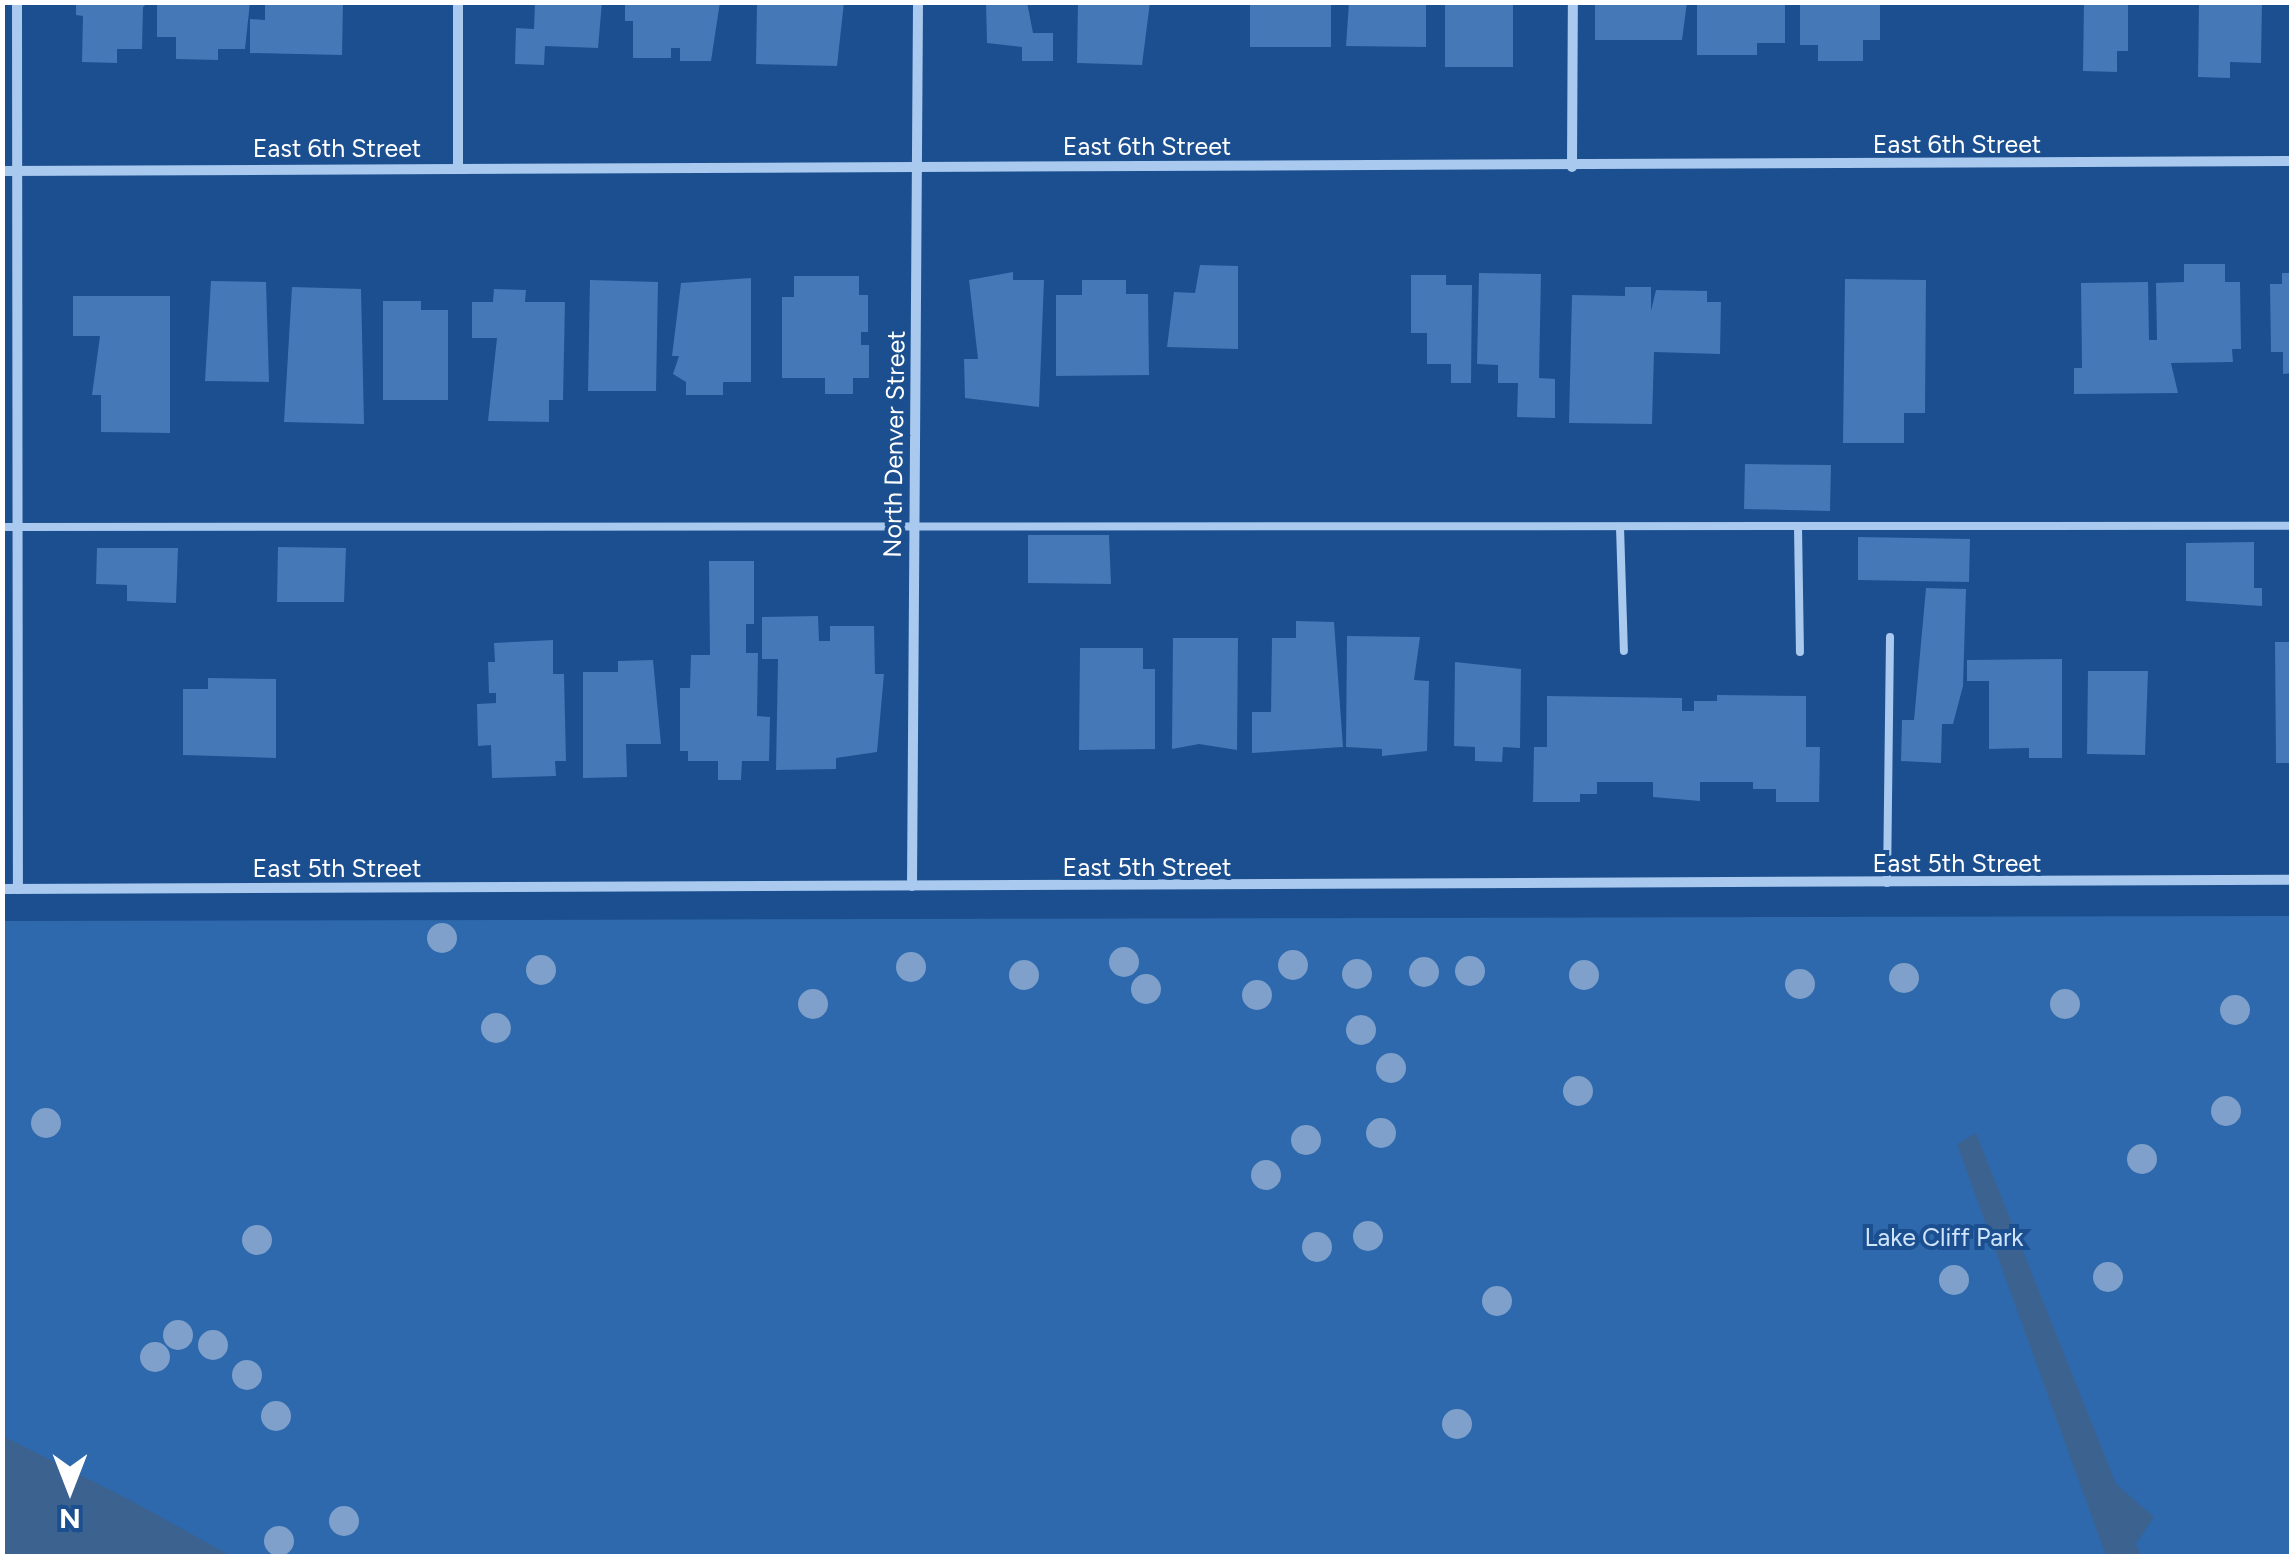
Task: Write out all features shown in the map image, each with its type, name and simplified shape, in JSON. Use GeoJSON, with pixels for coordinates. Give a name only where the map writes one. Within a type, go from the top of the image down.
{"type":"FeatureCollection","features":[{"type":"Feature","properties":{"kind":"street"},"geometry":{"type":"LineString","coordinates":[[16,2],[18,889]]}},
{"type":"Feature","properties":{"kind":"street"},"geometry":{"type":"LineString","coordinates":[[458,2],[458,167]]}},
{"type":"Feature","properties":{"kind":"street","name":"North Denver Street"},"geometry":{"type":"LineString","coordinates":[[912,886],[918,2]]}},
{"type":"Feature","properties":{"kind":"street"},"geometry":{"type":"LineString","coordinates":[[1572,167],[1573,2]]}},
{"type":"Feature","properties":{"kind":"street","name":"East 6th Street"},"geometry":{"type":"LineString","coordinates":[[2,171],[2292,162]]}},
{"type":"Feature","properties":{"kind":"street","name":"East 5th Street"},"geometry":{"type":"LineString","coordinates":[[2,889],[2292,880]]}},
{"type":"Feature","properties":{"kind":"lane"},"geometry":{"type":"LineString","coordinates":[[2,527],[2292,526]]}},
{"type":"Feature","properties":{"kind":"lane"},"geometry":{"type":"LineString","coordinates":[[1620,528],[1624,651]]}},
{"type":"Feature","properties":{"kind":"lane"},"geometry":{"type":"LineString","coordinates":[[1798,528],[1800,652]]}},
{"type":"Feature","properties":{"kind":"lane"},"geometry":{"type":"LineString","coordinates":[[1887,883],[1890,637]]}},
{"type":"Feature","properties":{"kind":"green space","name":"Lake Cliff Park"},"geometry":{"type":"Polygon","coordinates":[[[2291,916],[2291,1556],[3,1556],[2,921],[2291,916]]]}},
{"type":"Feature","properties":{"kind":"shaded area"},"geometry":{"type":"Polygon","coordinates":[[[1976,1133],[2116,1484],[2154,1517],[2136,1544],[2141,1556],[2106,1556],[1957,1144],[1976,1133]]]}},
{"type":"Feature","properties":{"kind":"shaded area"},"geometry":{"type":"Polygon","coordinates":[[[3,1436],[130,1500],[231,1556],[3,1556],[3,1436]]]}},
{"type":"Feature","properties":{"kind":"building"},"geometry":{"type":"Polygon","coordinates":[[[76,2],[149,2],[143,7],[142,49],[117,49],[117,63],[82,62],[83,16],[76,15],[76,2]]]}},
{"type":"Feature","properties":{"kind":"building"},"geometry":{"type":"Polygon","coordinates":[[[157,2],[250,2],[245,49],[218,49],[218,60],[176,59],[176,37],[157,37],[157,2]]]}},
{"type":"Feature","properties":{"kind":"building"},"geometry":{"type":"Polygon","coordinates":[[[265,2],[343,2],[342,55],[250,53],[250,19],[265,20],[265,2]]]}},
{"type":"Feature","properties":{"kind":"building"},"geometry":{"type":"Polygon","coordinates":[[[535,2],[602,2],[598,48],[545,46],[544,65],[515,64],[516,28],[534,29],[535,2]]]}},
{"type":"Feature","properties":{"kind":"building"},"geometry":{"type":"Polygon","coordinates":[[[625,2],[720,2],[711,61],[680,61],[680,48],[671,48],[671,58],[633,58],[633,21],[625,21],[625,2]]]}},
{"type":"Feature","properties":{"kind":"building"},"geometry":{"type":"Polygon","coordinates":[[[757,2],[844,2],[837,66],[756,64],[757,2]]]}},
{"type":"Feature","properties":{"kind":"building"},"geometry":{"type":"Polygon","coordinates":[[[986,2],[1027,2],[1033,33],[1053,33],[1053,61],[1022,61],[1022,47],[987,43],[986,2]]]}},
{"type":"Feature","properties":{"kind":"building"},"geometry":{"type":"Polygon","coordinates":[[[1078,2],[1150,2],[1142,65],[1077,63],[1078,2]]]}},
{"type":"Feature","properties":{"kind":"building"},"geometry":{"type":"Polygon","coordinates":[[[1250,2],[1331,2],[1331,47],[1250,47],[1250,2]]]}},
{"type":"Feature","properties":{"kind":"building"},"geometry":{"type":"Polygon","coordinates":[[[1349,2],[1426,2],[1426,47],[1346,46],[1349,2]]]}},
{"type":"Feature","properties":{"kind":"building"},"geometry":{"type":"Polygon","coordinates":[[[1445,2],[1513,2],[1513,67],[1445,67],[1445,2]]]}},
{"type":"Feature","properties":{"kind":"building"},"geometry":{"type":"Polygon","coordinates":[[[1595,2],[1687,2],[1682,40],[1595,40],[1595,2]]]}},
{"type":"Feature","properties":{"kind":"building"},"geometry":{"type":"Polygon","coordinates":[[[1697,2],[1785,2],[1785,43],[1757,43],[1757,55],[1697,55],[1697,2]]]}},
{"type":"Feature","properties":{"kind":"building"},"geometry":{"type":"Polygon","coordinates":[[[1800,2],[1880,2],[1880,40],[1863,40],[1863,61],[1818,61],[1818,45],[1800,45],[1800,2]]]}},
{"type":"Feature","properties":{"kind":"building"},"geometry":{"type":"Polygon","coordinates":[[[2084,2],[2128,2],[2128,51],[2117,51],[2117,72],[2083,71],[2084,2]]]}},
{"type":"Feature","properties":{"kind":"building"},"geometry":{"type":"Polygon","coordinates":[[[2199,2],[2262,2],[2261,63],[2230,62],[2230,78],[2198,77],[2199,2]]]}},
{"type":"Feature","properties":{"kind":"building"},"geometry":{"type":"Polygon","coordinates":[[[2184,264],[2225,264],[2225,282],[2240,282],[2241,349],[2232,349],[2233,362],[2171,363],[2178,393],[2074,394],[2074,368],[2082,368],[2081,283],[2148,282],[2149,340],[2157,340],[2156,283],[2184,282],[2184,264]]]}},
{"type":"Feature","properties":{"kind":"building"},"geometry":{"type":"Polygon","coordinates":[[[1200,265],[1238,266],[1238,349],[1167,347],[1174,292],[1195,293],[1200,265]]]}},
{"type":"Feature","properties":{"kind":"building"},"geometry":{"type":"Polygon","coordinates":[[[1013,272],[1013,280],[1044,280],[1039,407],[965,398],[964,359],[978,359],[969,280],[1013,272]]]}},
{"type":"Feature","properties":{"kind":"building"},"geometry":{"type":"Polygon","coordinates":[[[1479,273],[1541,274],[1539,378],[1555,379],[1555,418],[1517,417],[1518,383],[1498,383],[1498,365],[1477,364],[1479,273]]]}},
{"type":"Feature","properties":{"kind":"building"},"geometry":{"type":"Polygon","coordinates":[[[2282,273],[2292,273],[2292,373],[2283,374],[2283,352],[2271,352],[2270,284],[2282,284],[2282,273]]]}},
{"type":"Feature","properties":{"kind":"building"},"geometry":{"type":"Polygon","coordinates":[[[1411,275],[1446,275],[1446,285],[1472,285],[1471,383],[1451,383],[1451,364],[1427,364],[1427,333],[1411,333],[1411,275]]]}},
{"type":"Feature","properties":{"kind":"building"},"geometry":{"type":"Polygon","coordinates":[[[794,276],[859,276],[859,295],[868,295],[868,332],[861,332],[861,345],[869,345],[869,378],[853,378],[853,394],[825,394],[825,378],[782,378],[782,297],[794,297],[794,276]]]}},
{"type":"Feature","properties":{"kind":"building"},"geometry":{"type":"Polygon","coordinates":[[[751,278],[751,382],[723,382],[723,395],[686,395],[686,382],[673,374],[679,356],[672,356],[681,283],[751,278]]]}},
{"type":"Feature","properties":{"kind":"building"},"geometry":{"type":"Polygon","coordinates":[[[1845,279],[1926,280],[1925,413],[1904,413],[1904,443],[1843,443],[1845,279]]]}},
{"type":"Feature","properties":{"kind":"building"},"geometry":{"type":"Polygon","coordinates":[[[590,280],[658,282],[656,391],[588,391],[590,280]]]}},
{"type":"Feature","properties":{"kind":"building"},"geometry":{"type":"Polygon","coordinates":[[[1082,280],[1126,280],[1126,294],[1148,294],[1149,375],[1056,376],[1056,295],[1082,295],[1082,280]]]}},
{"type":"Feature","properties":{"kind":"building"},"geometry":{"type":"Polygon","coordinates":[[[211,281],[266,282],[269,382],[205,381],[211,281]]]}},
{"type":"Feature","properties":{"kind":"building"},"geometry":{"type":"Polygon","coordinates":[[[292,287],[361,289],[364,424],[284,422],[292,287]]]}},
{"type":"Feature","properties":{"kind":"building"},"geometry":{"type":"Polygon","coordinates":[[[1625,287],[1651,287],[1651,311],[1656,290],[1707,291],[1707,302],[1721,302],[1720,354],[1654,352],[1652,424],[1569,423],[1572,295],[1625,296],[1625,287]]]}},
{"type":"Feature","properties":{"kind":"building"},"geometry":{"type":"Polygon","coordinates":[[[494,289],[526,290],[525,302],[565,302],[563,400],[549,400],[549,422],[488,421],[497,338],[472,338],[472,302],[493,302],[494,289]]]}},
{"type":"Feature","properties":{"kind":"building"},"geometry":{"type":"Polygon","coordinates":[[[73,296],[170,296],[170,433],[101,432],[101,395],[92,395],[100,336],[73,336],[73,296]]]}},
{"type":"Feature","properties":{"kind":"building"},"geometry":{"type":"Polygon","coordinates":[[[383,301],[421,301],[421,310],[448,310],[448,400],[383,400],[383,301]]]}},
{"type":"Feature","properties":{"kind":"building"},"geometry":{"type":"Polygon","coordinates":[[[1745,464],[1831,465],[1830,511],[1744,509],[1745,464]]]}},
{"type":"Feature","properties":{"kind":"building"},"geometry":{"type":"Polygon","coordinates":[[[1028,535],[1109,535],[1111,584],[1028,583],[1028,535]]]}},
{"type":"Feature","properties":{"kind":"building"},"geometry":{"type":"Polygon","coordinates":[[[1858,537],[1970,539],[1969,582],[1858,580],[1858,537]]]}},
{"type":"Feature","properties":{"kind":"building"},"geometry":{"type":"Polygon","coordinates":[[[2254,542],[2254,588],[2262,588],[2262,606],[2186,601],[2186,543],[2254,542]]]}},
{"type":"Feature","properties":{"kind":"building"},"geometry":{"type":"Polygon","coordinates":[[[278,547],[346,548],[344,602],[277,602],[278,547]]]}},
{"type":"Feature","properties":{"kind":"building"},"geometry":{"type":"Polygon","coordinates":[[[97,548],[178,548],[176,603],[127,601],[127,585],[96,584],[97,548]]]}},
{"type":"Feature","properties":{"kind":"building"},"geometry":{"type":"Polygon","coordinates":[[[709,561],[754,561],[754,624],[746,624],[746,653],[758,653],[757,716],[770,717],[769,761],[742,761],[741,780],[718,780],[718,761],[688,761],[688,751],[680,751],[680,688],[690,688],[691,655],[710,655],[709,561]]]}},
{"type":"Feature","properties":{"kind":"building"},"geometry":{"type":"Polygon","coordinates":[[[1926,588],[1966,589],[1963,686],[1953,724],[1942,724],[1941,763],[1901,761],[1902,720],[1914,720],[1926,588]]]}},
{"type":"Feature","properties":{"kind":"building"},"geometry":{"type":"Polygon","coordinates":[[[818,616],[819,641],[830,641],[830,626],[874,626],[875,674],[884,674],[877,752],[836,758],[836,769],[776,770],[778,659],[762,659],[762,617],[818,616]]]}},
{"type":"Feature","properties":{"kind":"building"},"geometry":{"type":"Polygon","coordinates":[[[1296,621],[1334,622],[1343,747],[1252,753],[1252,712],[1271,712],[1272,638],[1296,638],[1296,621]]]}},
{"type":"Feature","properties":{"kind":"building"},"geometry":{"type":"Polygon","coordinates":[[[1347,636],[1420,637],[1414,680],[1429,681],[1427,751],[1382,756],[1382,749],[1346,747],[1347,636]]]}},
{"type":"Feature","properties":{"kind":"building"},"geometry":{"type":"Polygon","coordinates":[[[1173,638],[1238,638],[1237,750],[1199,744],[1172,749],[1173,638]]]}},
{"type":"Feature","properties":{"kind":"building"},"geometry":{"type":"Polygon","coordinates":[[[553,640],[553,674],[564,674],[566,761],[555,761],[556,776],[492,778],[491,745],[478,746],[477,704],[496,703],[496,693],[489,693],[488,662],[495,662],[494,643],[553,640]]]}},
{"type":"Feature","properties":{"kind":"building"},"geometry":{"type":"Polygon","coordinates":[[[2275,642],[2292,642],[2292,763],[2276,763],[2275,642]]]}},
{"type":"Feature","properties":{"kind":"building"},"geometry":{"type":"Polygon","coordinates":[[[1080,648],[1143,648],[1143,669],[1155,669],[1155,749],[1079,750],[1080,648]]]}},
{"type":"Feature","properties":{"kind":"building"},"geometry":{"type":"Polygon","coordinates":[[[2062,659],[2062,758],[2029,758],[2029,748],[1989,749],[1989,681],[1967,681],[1967,660],[2062,659]]]}},
{"type":"Feature","properties":{"kind":"building"},"geometry":{"type":"Polygon","coordinates":[[[653,660],[661,744],[626,744],[627,777],[583,778],[583,672],[618,672],[618,661],[653,660]]]}},
{"type":"Feature","properties":{"kind":"building"},"geometry":{"type":"Polygon","coordinates":[[[1455,662],[1521,669],[1520,748],[1503,747],[1502,762],[1475,761],[1475,747],[1454,746],[1455,662]]]}},
{"type":"Feature","properties":{"kind":"building"},"geometry":{"type":"Polygon","coordinates":[[[2088,671],[2148,671],[2145,755],[2087,754],[2088,671]]]}},
{"type":"Feature","properties":{"kind":"building"},"geometry":{"type":"Polygon","coordinates":[[[208,678],[276,679],[276,758],[183,755],[183,689],[208,689],[208,678]]]}},
{"type":"Feature","properties":{"kind":"building"},"geometry":{"type":"Polygon","coordinates":[[[1717,695],[1806,696],[1806,747],[1820,747],[1819,802],[1776,802],[1776,789],[1753,789],[1753,782],[1700,782],[1700,801],[1653,797],[1653,782],[1597,782],[1597,794],[1580,794],[1580,802],[1533,802],[1534,747],[1547,747],[1547,696],[1682,698],[1682,711],[1694,711],[1694,701],[1717,701],[1717,695]]]}}]}
